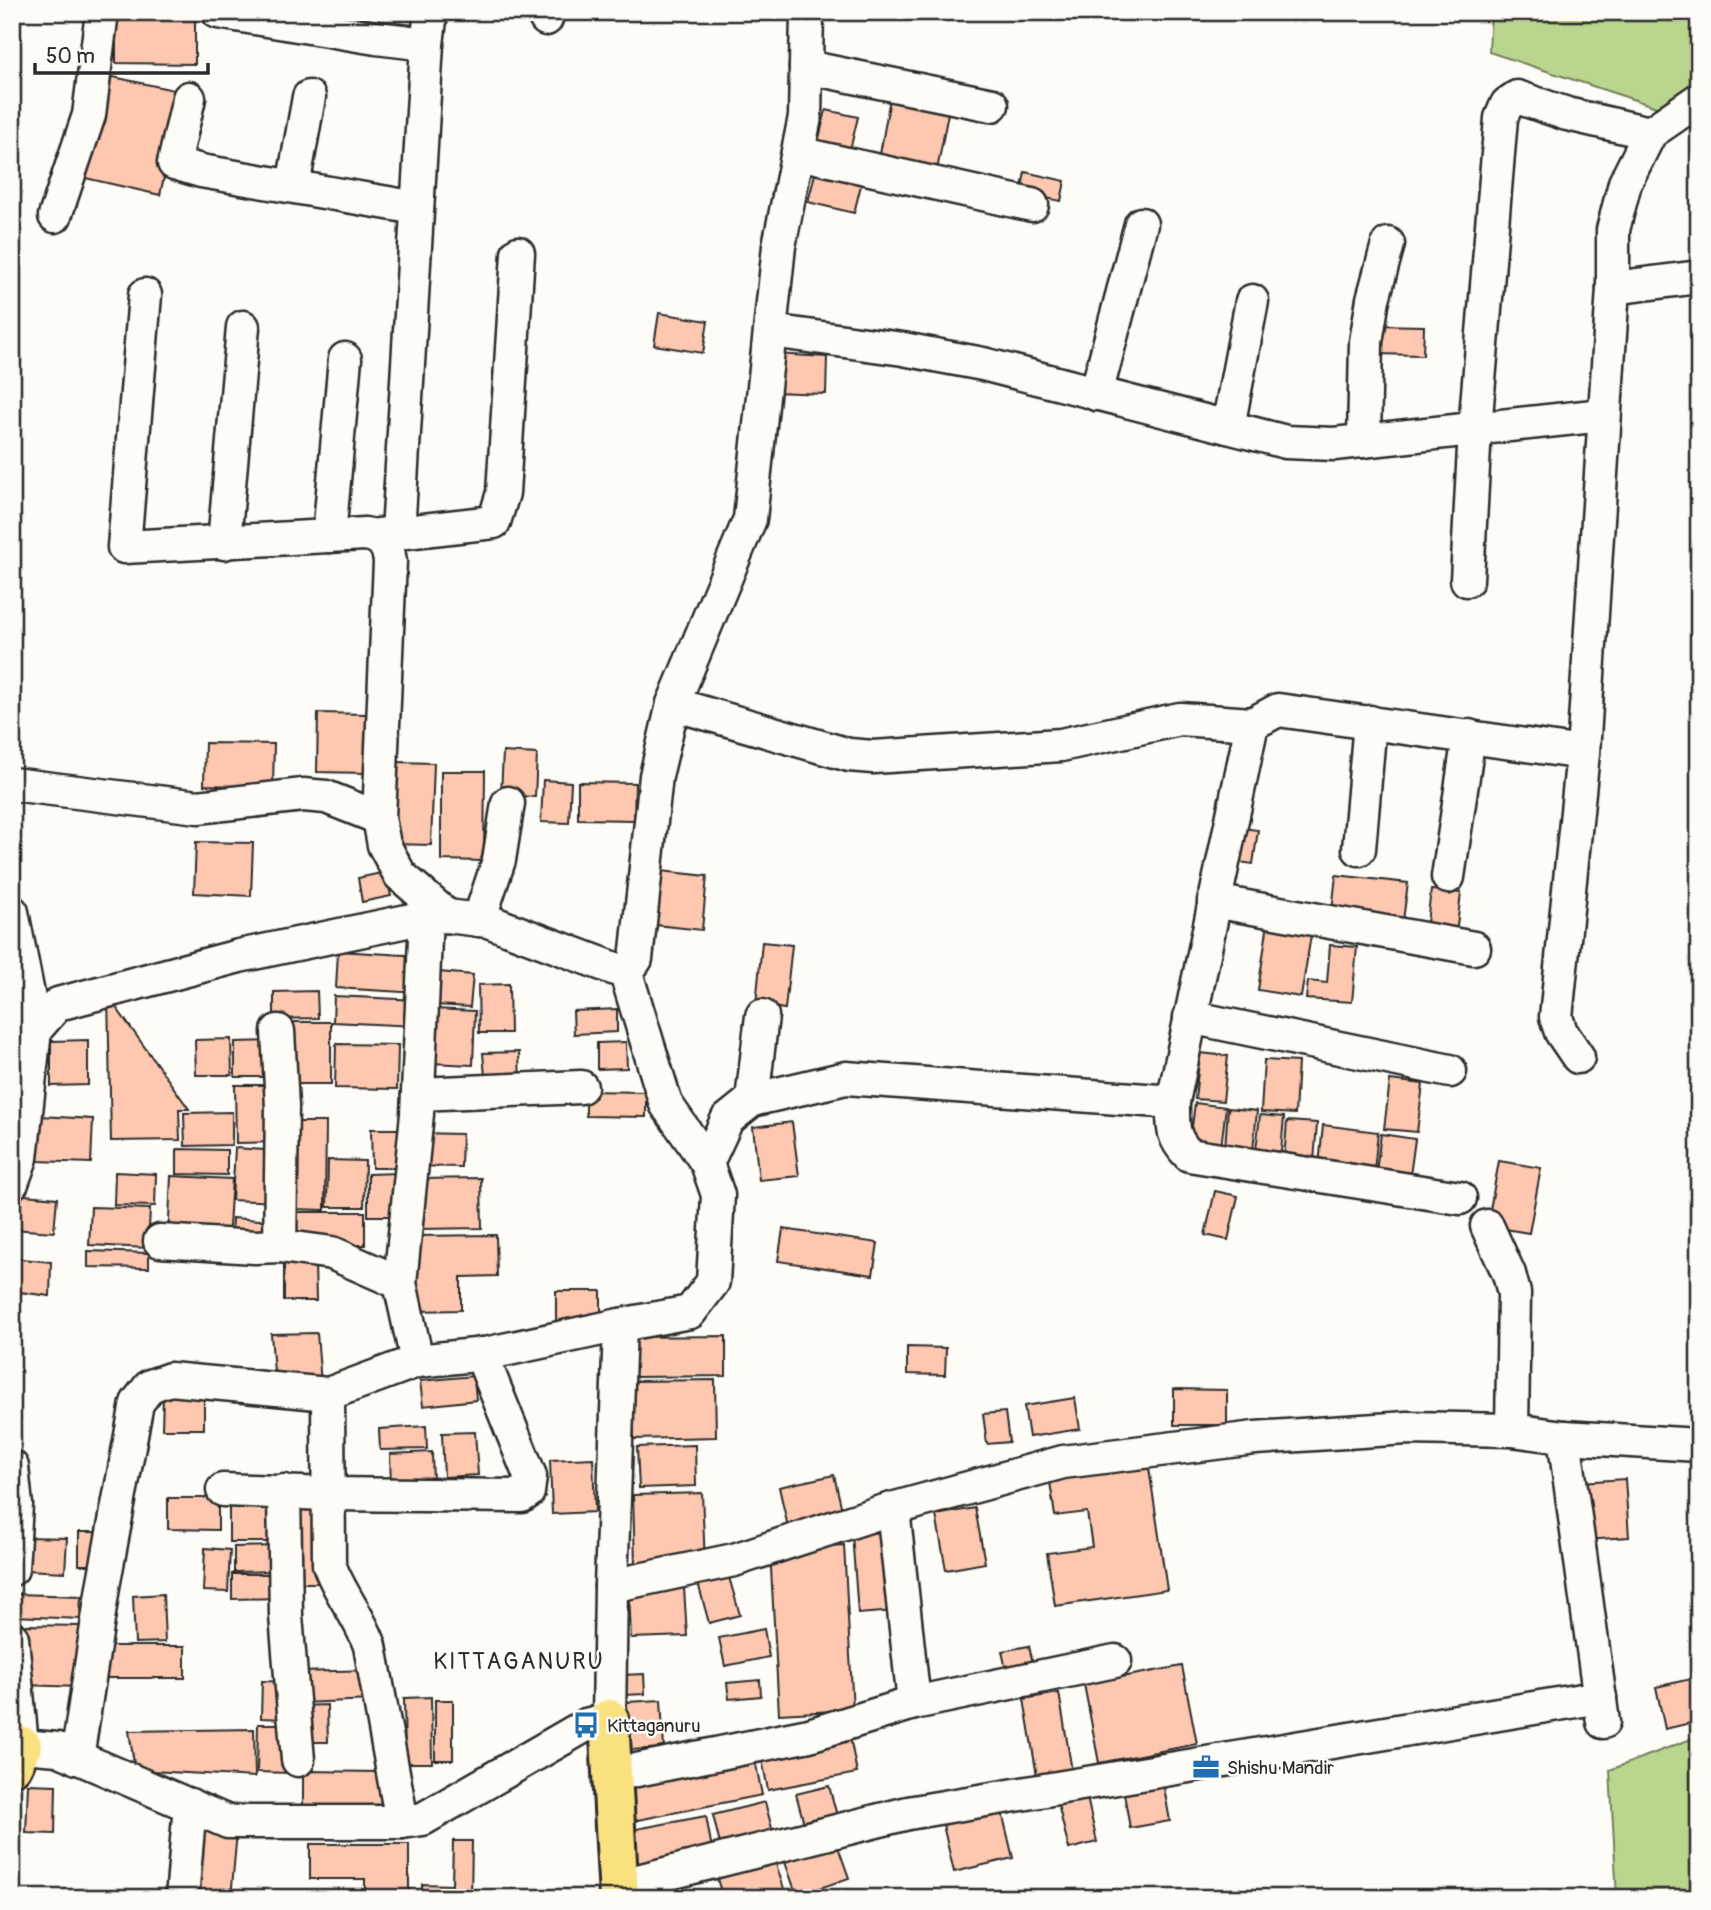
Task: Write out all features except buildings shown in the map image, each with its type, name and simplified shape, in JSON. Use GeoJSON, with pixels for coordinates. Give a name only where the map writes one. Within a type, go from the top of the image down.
{"type":"FeatureCollection","features":[{"type":"Feature","properties":{"kind":"main road"},"geometry":{"type":"LineString","coordinates":[[609,1719],[619,1892]]}},
{"type":"Feature","properties":{"kind":"street"},"geometry":{"type":"LineString","coordinates":[[55,216],[89,115],[102,12]]}},
{"type":"Feature","properties":{"kind":"street"},"geometry":{"type":"LineString","coordinates":[[218,12],[427,44]]}},
{"type":"Feature","properties":{"kind":"street"},"geometry":{"type":"LineString","coordinates":[[416,1361],[400,1283],[436,916],[400,875],[384,845],[379,818],[390,561],[389,550],[383,541],[387,534],[417,208],[431,12]]}},
{"type":"Feature","properties":{"kind":"street"},"geometry":{"type":"LineString","coordinates":[[626,973],[636,959],[656,776],[673,704],[750,519],[779,246],[805,117],[807,12]]}},
{"type":"Feature","properties":{"kind":"street"},"geometry":{"type":"LineString","coordinates":[[806,66],[992,105]]}},
{"type":"Feature","properties":{"kind":"street"},"geometry":{"type":"LineString","coordinates":[[293,186],[309,97]]}},
{"type":"Feature","properties":{"kind":"street"},"geometry":{"type":"LineString","coordinates":[[1467,580],[1475,429],[1501,118],[1507,104],[1517,97],[1567,114],[1650,133]]}},
{"type":"Feature","properties":{"kind":"street"},"geometry":{"type":"LineString","coordinates":[[189,99],[174,163],[201,171],[417,208]]}},
{"type":"Feature","properties":{"kind":"street"},"geometry":{"type":"LineString","coordinates":[[1578,1057],[1560,1032],[1556,1017],[1584,753],[1613,288],[1612,230],[1625,183],[1650,133],[1698,100]]}},
{"type":"Feature","properties":{"kind":"street"},"geometry":{"type":"LineString","coordinates":[[798,153],[1032,205]]}},
{"type":"Feature","properties":{"kind":"street"},"geometry":{"type":"LineString","coordinates":[[1096,394],[1140,225]]}},
{"type":"Feature","properties":{"kind":"street"},"geometry":{"type":"LineString","coordinates":[[1364,441],[1366,342],[1373,299],[1388,244]]}},
{"type":"Feature","properties":{"kind":"street"},"geometry":{"type":"LineString","coordinates":[[145,295],[124,547],[387,534],[494,522],[503,493],[518,253]]}},
{"type":"Feature","properties":{"kind":"street"},"geometry":{"type":"LineString","coordinates":[[1613,288],[1699,277]]}},
{"type":"Feature","properties":{"kind":"street"},"geometry":{"type":"LineString","coordinates":[[1227,427],[1252,300]]}},
{"type":"Feature","properties":{"kind":"street"},"geometry":{"type":"LineString","coordinates":[[224,543],[243,327]]}},
{"type":"Feature","properties":{"kind":"street"},"geometry":{"type":"LineString","coordinates":[[771,331],[903,349],[983,364],[1286,442],[1334,444],[1604,415]]}},
{"type":"Feature","properties":{"kind":"street"},"geometry":{"type":"LineString","coordinates":[[330,536],[345,359]]}},
{"type":"Feature","properties":{"kind":"street"},"geometry":{"type":"LineString","coordinates":[[673,704],[849,755],[873,757],[1061,745],[1180,719],[1252,724],[1278,710],[1584,753]]}},
{"type":"Feature","properties":{"kind":"street"},"geometry":{"type":"LineString","coordinates":[[1359,849],[1370,722]]}},
{"type":"Feature","properties":{"kind":"street"},"geometry":{"type":"LineString","coordinates":[[1252,724],[1172,1102],[1172,1127],[1178,1143],[1189,1155],[1460,1198]]}},
{"type":"Feature","properties":{"kind":"street"},"geometry":{"type":"LineString","coordinates":[[1448,877],[1469,736]]}},
{"type":"Feature","properties":{"kind":"street"},"geometry":{"type":"LineString","coordinates":[[12,784],[198,807],[303,795],[326,797],[379,818]]}},
{"type":"Feature","properties":{"kind":"street"},"geometry":{"type":"LineString","coordinates":[[480,919],[499,860],[508,803]]}},
{"type":"Feature","properties":{"kind":"street"},"geometry":{"type":"LineString","coordinates":[[1214,901],[1474,948]]}},
{"type":"Feature","properties":{"kind":"street"},"geometry":{"type":"LineString","coordinates":[[12,912],[35,1030],[21,1158],[12,1183]]}},
{"type":"Feature","properties":{"kind":"street"},"geometry":{"type":"LineString","coordinates":[[35,1030],[58,1004],[239,956],[436,916],[480,919],[626,973]]}},
{"type":"Feature","properties":{"kind":"street"},"geometry":{"type":"LineString","coordinates":[[77,1758],[103,1587],[137,1403],[150,1385],[170,1379],[328,1394],[416,1361],[481,1354],[690,1312],[713,1282],[718,1195],[707,1163],[666,1104],[626,973]]}},
{"type":"Feature","properties":{"kind":"street"},"geometry":{"type":"LineString","coordinates":[[752,1100],[762,1016]]}},
{"type":"Feature","properties":{"kind":"street"},"geometry":{"type":"LineString","coordinates":[[1190,1017],[1450,1071]]}},
{"type":"Feature","properties":{"kind":"street"},"geometry":{"type":"LineString","coordinates":[[278,1031],[282,1107],[280,1247]]}},
{"type":"Feature","properties":{"kind":"street"},"geometry":{"type":"LineString","coordinates":[[707,1163],[727,1121],[752,1100],[846,1078],[1172,1102]]}},
{"type":"Feature","properties":{"kind":"street"},"geometry":{"type":"LineString","coordinates":[[418,1094],[581,1087]]}},
{"type":"Feature","properties":{"kind":"street"},"geometry":{"type":"LineString","coordinates":[[1488,1226],[1509,1274],[1514,1293],[1512,1430]]}},
{"type":"Feature","properties":{"kind":"street"},"geometry":{"type":"LineString","coordinates":[[160,1241],[280,1247],[332,1253],[400,1283]]}},
{"type":"Feature","properties":{"kind":"street"},"geometry":{"type":"LineString","coordinates":[[12,1638],[16,1736],[58,1749],[228,1822],[402,1822],[423,1819],[586,1725],[609,1719],[620,1325]]}},
{"type":"Feature","properties":{"kind":"street"},"geometry":{"type":"LineString","coordinates":[[222,1490],[522,1496],[528,1492],[530,1476],[481,1354]]}},
{"type":"Feature","properties":{"kind":"street"},"geometry":{"type":"LineString","coordinates":[[328,1394],[330,1564],[334,1577],[364,1629],[370,1646],[402,1822]]}},
{"type":"Feature","properties":{"kind":"street"},"geometry":{"type":"LineString","coordinates":[[611,1587],[734,1560],[893,1509],[1077,1460],[1255,1438],[1407,1428],[1512,1430],[1563,1437],[1699,1445]]}},
{"type":"Feature","properties":{"kind":"street"},"geometry":{"type":"LineString","coordinates":[[619,1892],[908,1813],[1601,1710],[1563,1437]]}},
{"type":"Feature","properties":{"kind":"street"},"geometry":{"type":"LineString","coordinates":[[12,1467],[16,1505],[12,1569]]}},
{"type":"Feature","properties":{"kind":"street"},"geometry":{"type":"LineString","coordinates":[[284,1491],[286,1616],[298,1760]]}},
{"type":"Feature","properties":{"kind":"street"},"geometry":{"type":"LineString","coordinates":[[893,1509],[914,1703]]}},
{"type":"Feature","properties":{"kind":"street"},"geometry":{"type":"LineString","coordinates":[[612,1775],[809,1735],[914,1703],[1115,1661]]}},
{"type":"Feature","properties":{"kind":"street"},"geometry":{"type":"LineString","coordinates":[[182,1898],[190,1805]]}},
{"type":"Feature","properties":{"kind":"green space"},"geometry":{"type":"Polygon","coordinates":[[[1491,12],[1699,12],[1699,121],[1489,52],[1491,12]]]}},
{"type":"Feature","properties":{"kind":"green space"},"geometry":{"type":"Polygon","coordinates":[[[1699,1736],[1699,1898],[1617,1898],[1610,1770],[1699,1736]]]}},
{"type":"Feature","properties":{"kind":"place","name":"Kittaganuru"},"geometry":{"type":"Point","coordinates":[586,1725]}},
{"type":"Feature","properties":{"kind":"place","name":"Shishu Mandir"},"geometry":{"type":"Point","coordinates":[1206,1767]}},
{"type":"Feature","properties":{"kind":"district","name":"KITTAGANURU"},"geometry":{"type":"Point","coordinates":[519,1661]}}]}
